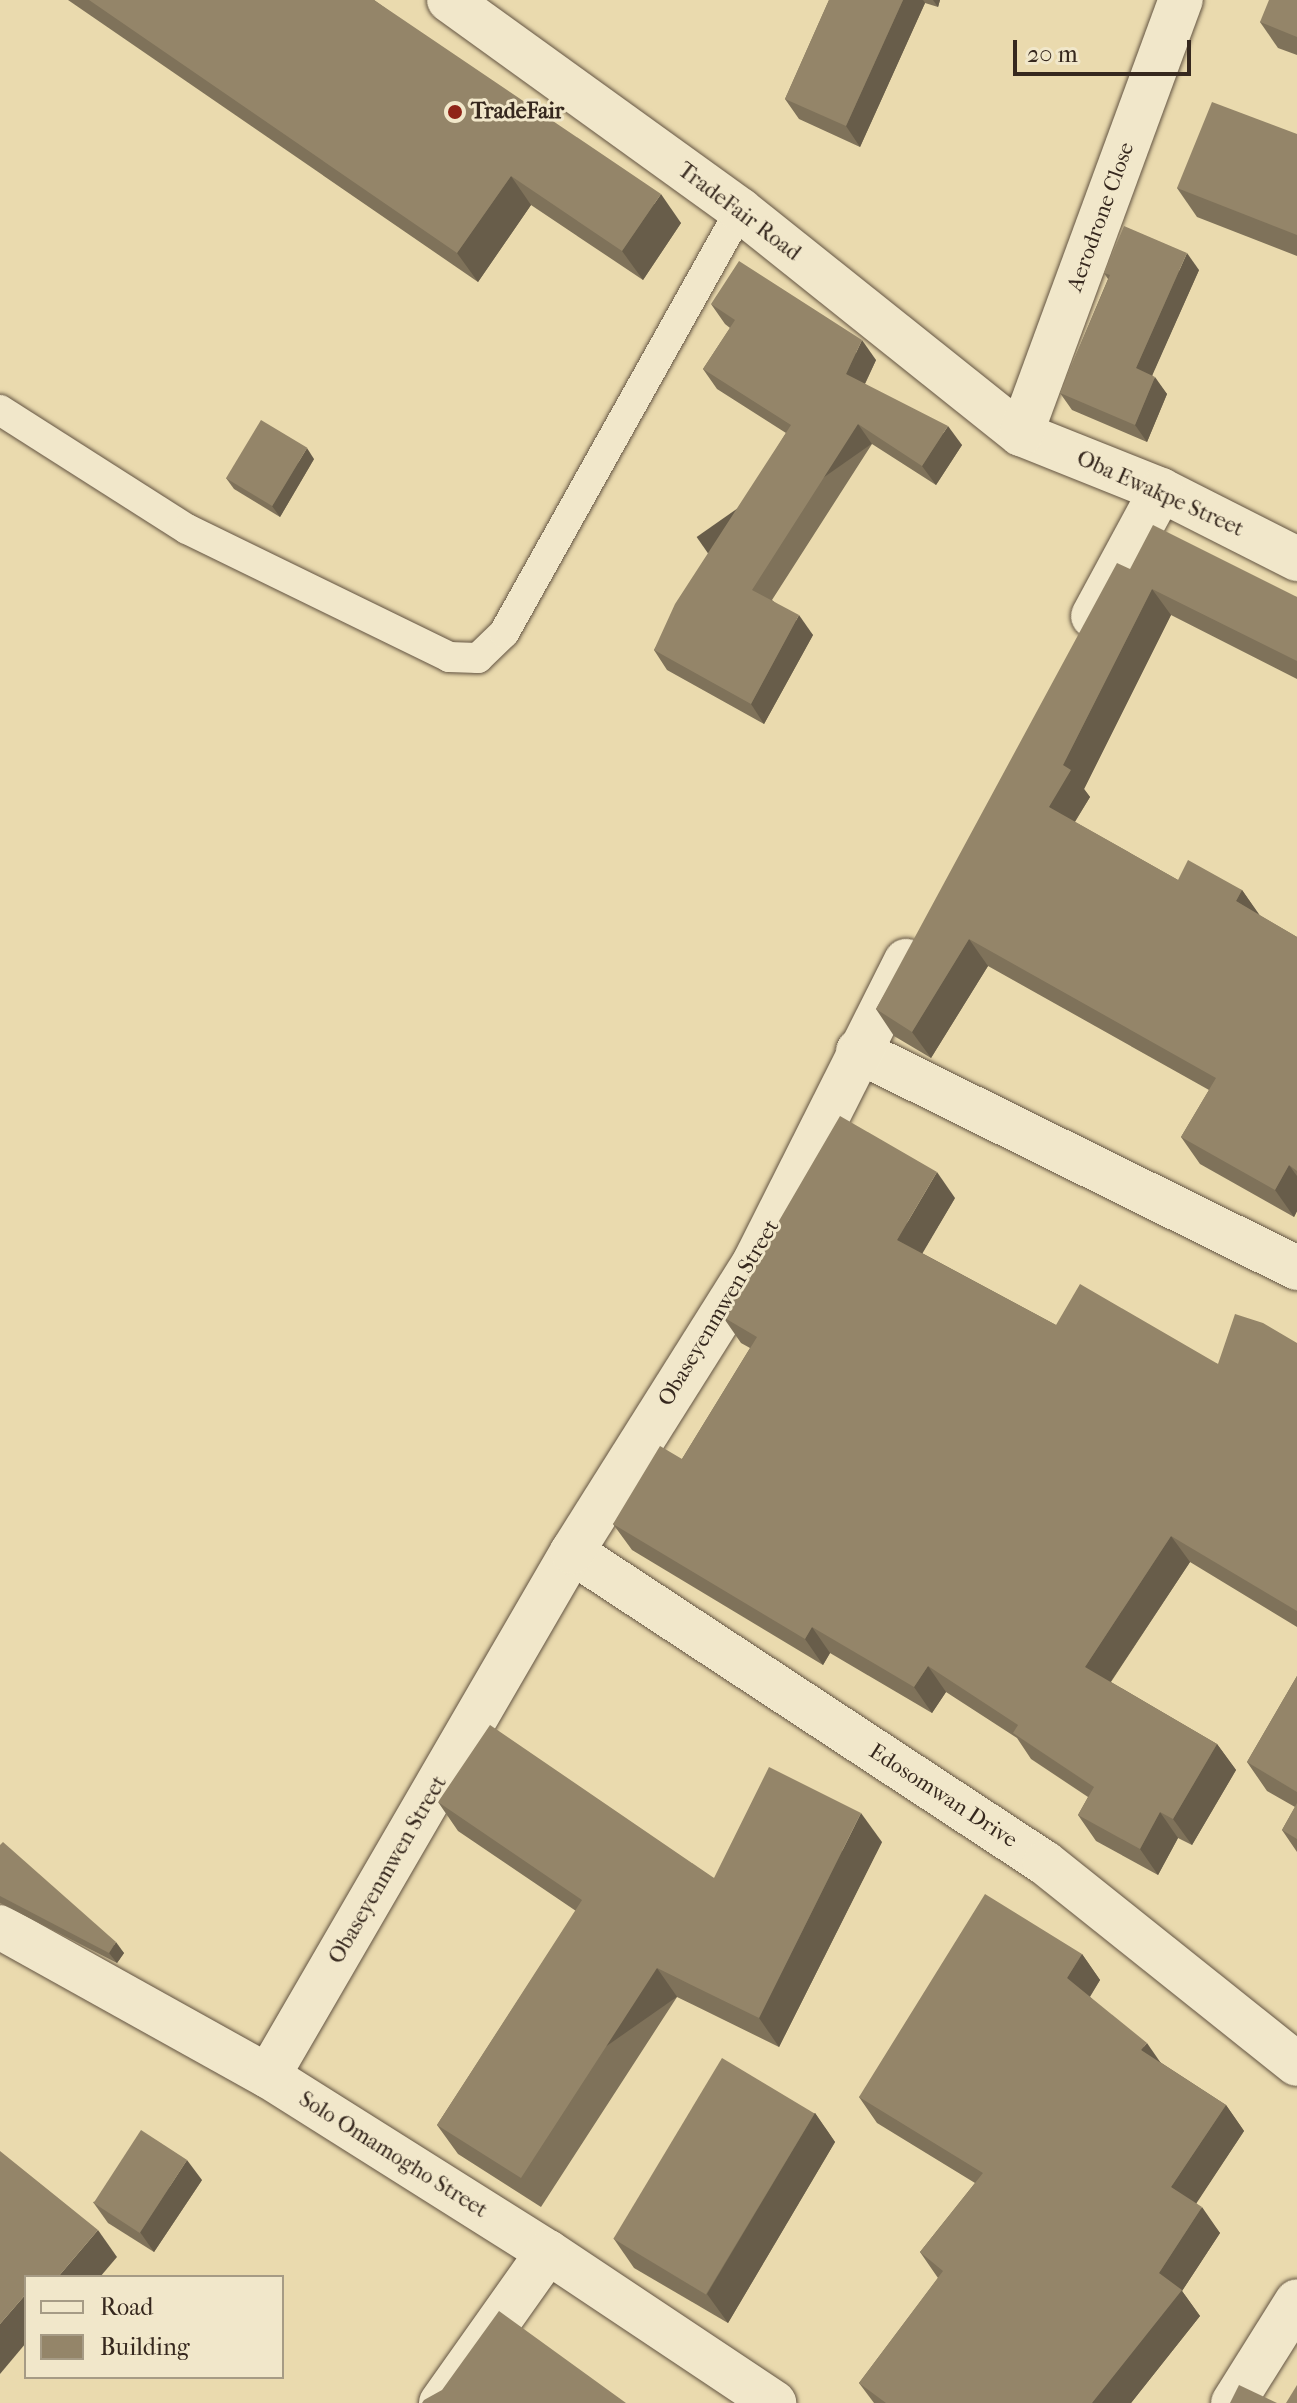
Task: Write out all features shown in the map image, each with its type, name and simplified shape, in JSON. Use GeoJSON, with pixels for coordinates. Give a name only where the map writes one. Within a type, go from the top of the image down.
{"type":"FeatureCollection","features":[{"type":"Feature","properties":{"kind":"street","name":"TradeFair Road"},"geometry":{"type":"LineString","coordinates":[[449,0],[740,210],[1021,434]]}},
{"type":"Feature","properties":{"kind":"street","name":"Aerodrone Close"},"geometry":{"type":"LineString","coordinates":[[1021,434],[1181,0]]}},
{"type":"Feature","properties":{"kind":"street","name":"Oba Ewakpe Street"},"geometry":{"type":"LineString","coordinates":[[1021,434],[1161,490],[1297,559]]}},
{"type":"Feature","properties":{"kind":"street"},"geometry":{"type":"LineString","coordinates":[[1070,658],[1161,490]]}},
{"type":"Feature","properties":{"kind":"street","name":"Obaseyenmwen Street"},"geometry":{"type":"LineString","coordinates":[[268,2076],[572,1552],[755,1261],[858,1051],[926,925]]}},
{"type":"Feature","properties":{"kind":"street"},"geometry":{"type":"LineString","coordinates":[[858,1051],[1297,1268]]}},
{"type":"Feature","properties":{"kind":"street","name":"Edosomwan Drive"},"geometry":{"type":"LineString","coordinates":[[572,1552],[1045,1863],[1297,2064]]}},
{"type":"Feature","properties":{"kind":"street","name":"Solo Omamogho Street"},"geometry":{"type":"LineString","coordinates":[[5,1941],[268,2076],[548,2252],[774,2403]]}},
{"type":"Feature","properties":{"kind":"street"},"geometry":{"type":"LineString","coordinates":[[441,2403],[548,2252]]}},
{"type":"Feature","properties":{"kind":"street"},"geometry":{"type":"LineString","coordinates":[[1233,2403],[1297,2301]]}},
{"type":"Feature","properties":{"kind":"lane"},"geometry":{"type":"LineString","coordinates":[[0,410],[187,529],[449,657],[478,658],[504,633],[740,210]]}},
{"type":"Feature","properties":{"kind":"building"},"geometry":{"type":"Polygon","coordinates":[[[89,0],[374,0],[661,194],[622,251],[511,176],[457,253],[89,0]]]}},
{"type":"Feature","properties":{"kind":"building"},"geometry":{"type":"Polygon","coordinates":[[[829,0],[903,0],[846,126],[785,99],[829,0]]]}},
{"type":"Feature","properties":{"kind":"building"},"geometry":{"type":"Polygon","coordinates":[[[1269,0],[1297,0],[1297,37],[1260,22],[1269,0]]]}},
{"type":"Feature","properties":{"kind":"building"},"geometry":{"type":"Polygon","coordinates":[[[1212,102],[1297,134],[1297,235],[1177,188],[1212,102]]]}},
{"type":"Feature","properties":{"kind":"building"},"geometry":{"type":"Polygon","coordinates":[[[1124,226],[1187,253],[1136,368],[1155,377],[1135,425],[1060,393],[1110,275],[1104,273],[1124,226]]]}},
{"type":"Feature","properties":{"kind":"building"},"geometry":{"type":"Polygon","coordinates":[[[739,261],[862,340],[846,374],[948,426],[922,466],[858,424],[752,590],[799,615],[751,704],[654,650],[675,604],[791,425],[703,369],[735,320],[711,304],[739,261]]]}},
{"type":"Feature","properties":{"kind":"building"},"geometry":{"type":"Polygon","coordinates":[[[261,420],[307,448],[272,506],[226,478],[261,420]]]}},
{"type":"Feature","properties":{"kind":"building"},"geometry":{"type":"Polygon","coordinates":[[[1153,525],[1297,597],[1297,661],[1152,589],[1063,765],[1071,770],[1049,807],[1178,880],[1188,860],[1242,890],[1236,901],[1297,937],[1297,1171],[1289,1165],[1275,1190],[1181,1137],[1216,1078],[969,939],[912,1032],[876,1009],[1117,563],[1130,569],[1153,525]]]}},
{"type":"Feature","properties":{"kind":"building"},"geometry":{"type":"Polygon","coordinates":[[[840,1116],[937,1172],[897,1240],[1056,1325],[1080,1284],[1218,1364],[1235,1314],[1263,1323],[1297,1343],[1297,1611],[1171,1536],[1085,1667],[1217,1744],[1173,1819],[1160,1812],[1140,1849],[1078,1815],[1094,1787],[1013,1733],[1018,1725],[928,1666],[914,1687],[812,1627],[805,1639],[613,1524],[660,1446],[682,1459],[757,1337],[723,1317],[840,1116]]]}},
{"type":"Feature","properties":{"kind":"building"},"geometry":{"type":"Polygon","coordinates":[[[1297,1676],[1297,1792],[1247,1762],[1297,1676]]]}},
{"type":"Feature","properties":{"kind":"building"},"geometry":{"type":"Polygon","coordinates":[[[490,1725],[714,1878],[769,1767],[861,1813],[759,2018],[657,1968],[521,2178],[437,2125],[582,1900],[438,1802],[490,1725]]]}},
{"type":"Feature","properties":{"kind":"building"},"geometry":{"type":"Polygon","coordinates":[[[1297,1803],[1297,1839],[1282,1830],[1297,1803]]]}},
{"type":"Feature","properties":{"kind":"building"},"geometry":{"type":"Polygon","coordinates":[[[3,1842],[116,1942],[109,1953],[0,1896],[0,1845],[3,1842]]]}},
{"type":"Feature","properties":{"kind":"building"},"geometry":{"type":"Polygon","coordinates":[[[985,1894],[1082,1954],[1067,1978],[1147,2043],[1141,2050],[1226,2105],[1171,2187],[1202,2207],[1159,2273],[1182,2290],[1092,2403],[886,2403],[859,2383],[943,2271],[920,2252],[983,2173],[859,2097],[985,1894]]]}},
{"type":"Feature","properties":{"kind":"building"},"geometry":{"type":"Polygon","coordinates":[[[722,2058],[815,2114],[706,2294],[613,2239],[722,2058]]]}},
{"type":"Feature","properties":{"kind":"building"},"geometry":{"type":"Polygon","coordinates":[[[141,2130],[187,2160],[140,2233],[94,2203],[141,2130]]]}},
{"type":"Feature","properties":{"kind":"building"},"geometry":{"type":"Polygon","coordinates":[[[0,2151],[98,2230],[60,2275],[24,2275],[24,2296],[0,2324],[0,2151]]]}},
{"type":"Feature","properties":{"kind":"building"},"geometry":{"type":"Polygon","coordinates":[[[499,2311],[626,2403],[422,2403],[442,2390],[499,2311]]]}},
{"type":"Feature","properties":{"kind":"building"},"geometry":{"type":"Polygon","coordinates":[[[1239,2385],[1277,2403],[1230,2403],[1239,2385]]]}},
{"type":"Feature","properties":{"kind":"building"},"geometry":{"type":"Polygon","coordinates":[[[1297,2385],[1297,2403],[1286,2403],[1297,2385]]]}},
{"type":"Feature","properties":{"kind":"place","name":"TradeFair"},"geometry":{"type":"Point","coordinates":[455,112]}}]}
